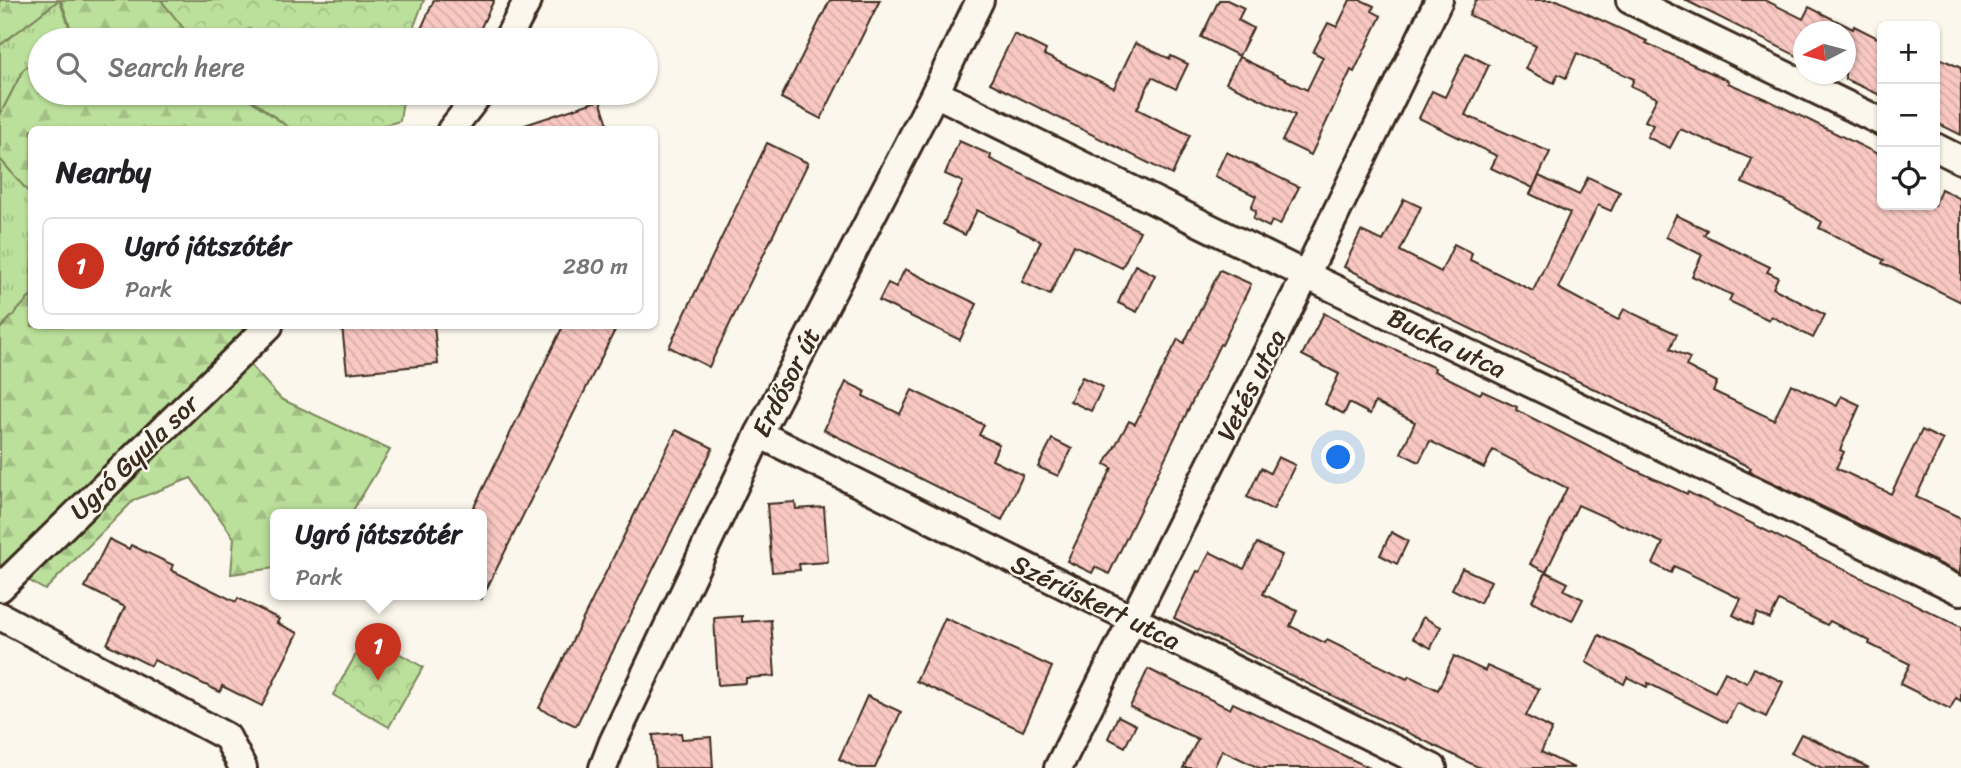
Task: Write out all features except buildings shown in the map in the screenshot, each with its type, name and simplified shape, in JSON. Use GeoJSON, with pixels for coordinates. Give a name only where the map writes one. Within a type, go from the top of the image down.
{"type":"FeatureCollection","features":[{"type":"Feature","properties":{"kind":"street"},"geometry":{"type":"LineString","coordinates":[[513,28],[528,0]]}},
{"type":"Feature","properties":{"kind":"street","name":"Erdősor út"},"geometry":{"type":"LineString","coordinates":[[603,768],[612,742],[759,434],[935,93],[980,0]]}},
{"type":"Feature","properties":{"kind":"street","name":"Vetés utca"},"geometry":{"type":"LineString","coordinates":[[1058,768],[1306,275],[1439,0]]}},
{"type":"Feature","properties":{"kind":"street"},"geometry":{"type":"LineString","coordinates":[[1630,0],[1877,120]]}},
{"type":"Feature","properties":{"kind":"street","name":"Bucka utca"},"geometry":{"type":"LineString","coordinates":[[935,93],[1961,591]]}},
{"type":"Feature","properties":{"kind":"street"},"geometry":{"type":"LineString","coordinates":[[454,126],[471,105]]}},
{"type":"Feature","properties":{"kind":"street"},"geometry":{"type":"LineString","coordinates":[[1940,150],[1961,160]]}},
{"type":"Feature","properties":{"kind":"street","name":"Ugró Gyula sor"},"geometry":{"type":"LineString","coordinates":[[0,588],[267,329]]}},
{"type":"Feature","properties":{"kind":"street","name":"Szérűskert utca"},"geometry":{"type":"LineString","coordinates":[[759,434],[1433,768]]}},
{"type":"Feature","properties":{"kind":"street"},"geometry":{"type":"LineString","coordinates":[[0,616],[227,737],[243,768]]}},
{"type":"Feature","properties":{"kind":"green space"},"geometry":{"type":"Polygon","coordinates":[[[0,0],[59,0],[0,45],[0,0]]]}},
{"type":"Feature","properties":{"kind":"green space"},"geometry":{"type":"Polygon","coordinates":[[[59,0],[70,28],[28,28],[28,66],[23,70],[0,115],[0,45],[59,0]]]}},
{"type":"Feature","properties":{"kind":"green space"},"geometry":{"type":"Polygon","coordinates":[[[61,0],[161,0],[183,28],[70,28],[61,0]]]}},
{"type":"Feature","properties":{"kind":"green space"},"geometry":{"type":"Polygon","coordinates":[[[161,0],[424,0],[413,28],[183,28],[161,0]]]}},
{"type":"Feature","properties":{"kind":"green space"},"geometry":{"type":"Polygon","coordinates":[[[28,66],[28,105],[258,105],[287,126],[28,126],[28,192],[0,159],[0,115],[23,70],[28,66]]]}},
{"type":"Feature","properties":{"kind":"green space"},"geometry":{"type":"Polygon","coordinates":[[[259,105],[402,105],[400,121],[381,126],[287,126],[259,105]]]}},
{"type":"Feature","properties":{"kind":"green space"},"geometry":{"type":"Polygon","coordinates":[[[0,159],[28,190],[28,299],[0,329],[0,159]]]}},
{"type":"Feature","properties":{"kind":"green space"},"geometry":{"type":"Polygon","coordinates":[[[28,299],[28,329],[260,329],[242,356],[281,399],[390,450],[354,509],[270,509],[270,569],[231,574],[234,538],[191,478],[134,500],[45,590],[16,573],[0,589],[0,329],[28,299]]]}},
{"type":"Feature","properties":{"kind":"green space"},"geometry":{"type":"Polygon","coordinates":[[[367,635],[423,667],[389,727],[333,695],[367,635]]]}},
{"type":"Feature","properties":{"kind":"place","name":"Ugró játszótér"},"geometry":{"type":"Point","coordinates":[378,681]}}]}
